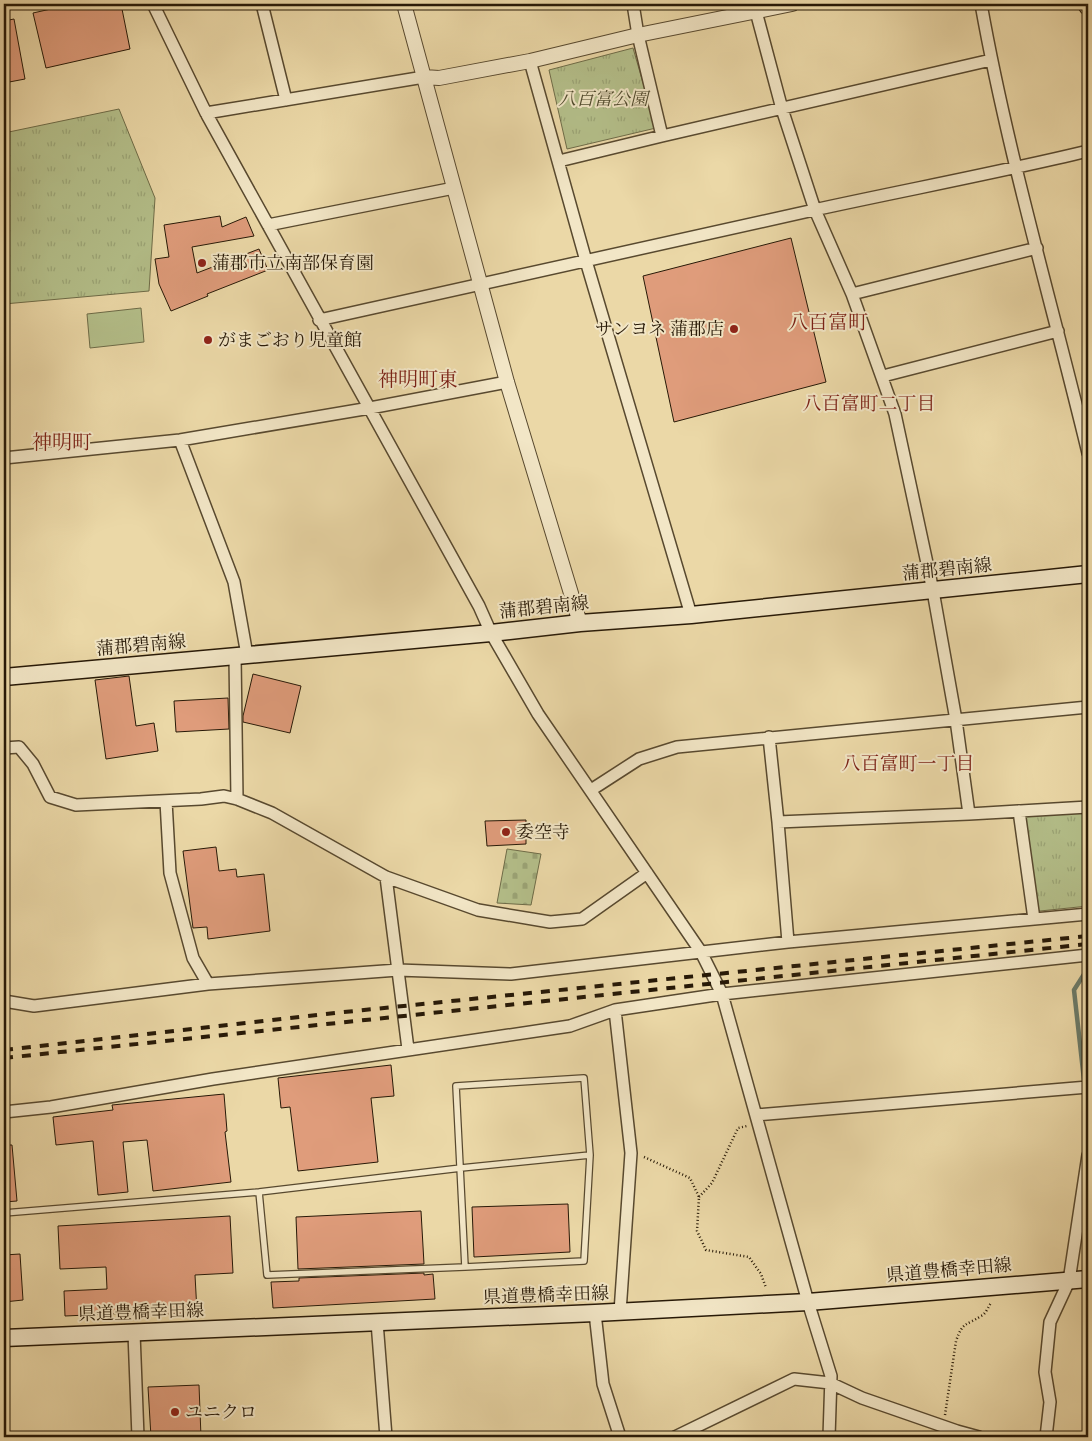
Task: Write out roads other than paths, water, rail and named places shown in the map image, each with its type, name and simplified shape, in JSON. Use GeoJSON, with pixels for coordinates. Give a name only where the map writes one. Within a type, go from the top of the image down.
{"type":"FeatureCollection","features":[{"type":"Feature","properties":{"kind":"main road","name":"蒲郡碧南線"},"geometry":{"type":"LineString","coordinates":[[4,677],[491,633],[580,623],[690,615],[1088,574]]}},
{"type":"Feature","properties":{"kind":"main road","name":"県道豊橋幸田線"},"geometry":{"type":"LineString","coordinates":[[4,1338],[595,1314],[808,1302],[1088,1279]]}},
{"type":"Feature","properties":{"kind":"street"},"geometry":{"type":"LineString","coordinates":[[153,4],[206,113],[479,606],[491,633],[538,714],[701,952],[722,994],[808,1302],[831,1376],[829,1437]]}},
{"type":"Feature","properties":{"kind":"street"},"geometry":{"type":"LineString","coordinates":[[262,4],[286,100]]}},
{"type":"Feature","properties":{"kind":"street"},"geometry":{"type":"LineString","coordinates":[[404,4],[507,382],[580,623]]}},
{"type":"Feature","properties":{"kind":"street"},"geometry":{"type":"LineString","coordinates":[[633,4],[638,35],[662,136]]}},
{"type":"Feature","properties":{"kind":"street"},"geometry":{"type":"LineString","coordinates":[[206,113],[424,77],[439,78],[530,61],[755,8],[792,4]]}},
{"type":"Feature","properties":{"kind":"street"},"geometry":{"type":"LineString","coordinates":[[981,4],[991,60],[1016,168],[1088,453]]}},
{"type":"Feature","properties":{"kind":"street"},"geometry":{"type":"LineString","coordinates":[[755,8],[782,109],[815,210],[852,294],[883,376],[895,414],[933,591],[956,720],[969,814]]}},
{"type":"Feature","properties":{"kind":"street"},"geometry":{"type":"LineString","coordinates":[[559,161],[991,60]]}},
{"type":"Feature","properties":{"kind":"street"},"geometry":{"type":"LineString","coordinates":[[530,61],[586,261],[690,615]]}},
{"type":"Feature","properties":{"kind":"street"},"geometry":{"type":"LineString","coordinates":[[319,320],[1088,151]]}},
{"type":"Feature","properties":{"kind":"street"},"geometry":{"type":"LineString","coordinates":[[268,224],[454,188]]}},
{"type":"Feature","properties":{"kind":"street"},"geometry":{"type":"LineString","coordinates":[[852,294],[1037,248]]}},
{"type":"Feature","properties":{"kind":"street"},"geometry":{"type":"LineString","coordinates":[[883,376],[1058,331]]}},
{"type":"Feature","properties":{"kind":"street"},"geometry":{"type":"LineString","coordinates":[[4,458],[180,440],[370,408],[507,382]]}},
{"type":"Feature","properties":{"kind":"street"},"geometry":{"type":"LineString","coordinates":[[180,440],[234,582],[241,656],[237,799]]}},
{"type":"Feature","properties":{"kind":"street"},"geometry":{"type":"LineString","coordinates":[[591,790],[639,759],[677,747],[1088,707]]}},
{"type":"Feature","properties":{"kind":"street"},"geometry":{"type":"LineString","coordinates":[[769,737],[788,942]]}},
{"type":"Feature","properties":{"kind":"street"},"geometry":{"type":"LineString","coordinates":[[4,748],[19,746],[33,764],[50,797],[67,803],[76,805],[201,800],[224,796],[237,799],[272,813],[386,877],[478,910],[550,922],[582,918],[647,873]]}},
{"type":"Feature","properties":{"kind":"street"},"geometry":{"type":"LineString","coordinates":[[166,801],[170,873],[193,958],[208,984]]}},
{"type":"Feature","properties":{"kind":"street"},"geometry":{"type":"LineString","coordinates":[[778,822],[1088,807]]}},
{"type":"Feature","properties":{"kind":"street"},"geometry":{"type":"LineString","coordinates":[[1019,810],[1034,919]]}},
{"type":"Feature","properties":{"kind":"street"},"geometry":{"type":"LineString","coordinates":[[386,877],[408,1049]]}},
{"type":"Feature","properties":{"kind":"street"},"geometry":{"type":"LineString","coordinates":[[4,1001],[34,1006],[208,984],[398,970],[511,974],[788,942],[1088,914]]}},
{"type":"Feature","properties":{"kind":"street"},"geometry":{"type":"LineString","coordinates":[[4,1112],[51,1107],[213,1079],[570,1026],[615,1010],[722,994],[1088,955]]}},
{"type":"Feature","properties":{"kind":"street"},"geometry":{"type":"LineString","coordinates":[[615,1010],[631,1153],[620,1312]]}},
{"type":"Feature","properties":{"kind":"street"},"geometry":{"type":"LineString","coordinates":[[757,1119],[1088,1087],[1088,1093]]}},
{"type":"Feature","properties":{"kind":"street"},"geometry":{"type":"LineString","coordinates":[[1046,1437],[1050,1402],[1045,1372],[1050,1322],[1069,1281],[1088,1155]]}},
{"type":"Feature","properties":{"kind":"street"},"geometry":{"type":"LineString","coordinates":[[595,1314],[603,1384],[620,1437]]}},
{"type":"Feature","properties":{"kind":"street"},"geometry":{"type":"LineString","coordinates":[[377,1322],[386,1437]]}},
{"type":"Feature","properties":{"kind":"street"},"geometry":{"type":"LineString","coordinates":[[134,1333],[138,1437]]}},
{"type":"Feature","properties":{"kind":"street"},"geometry":{"type":"LineString","coordinates":[[675,1437],[794,1379],[830,1382],[862,1398],[943,1426],[957,1434],[979,1437]]}},
{"type":"Feature","properties":{"kind":"lane"},"geometry":{"type":"LineString","coordinates":[[258,1192],[267,1275],[465,1268],[584,1261],[590,1155],[584,1078],[456,1086],[465,1268]]}},
{"type":"Feature","properties":{"kind":"lane"},"geometry":{"type":"LineString","coordinates":[[4,1213],[258,1192],[590,1155]]}},
{"type":"Feature","properties":{"kind":"waterway"},"geometry":{"type":"LineString","coordinates":[[1084,1080],[1074,990],[1088,968]]}},
{"type":"Feature","properties":{"kind":"railway"},"geometry":{"type":"LineString","coordinates":[[4,1050],[335,1013],[1088,936]]}},
{"type":"Feature","properties":{"kind":"railway"},"geometry":{"type":"LineString","coordinates":[[4,1058],[1088,944]]}},
{"type":"Feature","properties":{"kind":"place","name":"蒲郡市立南部保育園"},"geometry":{"type":"Point","coordinates":[202,263]}},
{"type":"Feature","properties":{"kind":"place","name":"サンヨネ 蒲郡店"},"geometry":{"type":"Point","coordinates":[734,329]}},
{"type":"Feature","properties":{"kind":"place","name":"がまごおり児童館"},"geometry":{"type":"Point","coordinates":[208,340]}},
{"type":"Feature","properties":{"kind":"place","name":"委空寺"},"geometry":{"type":"Point","coordinates":[506,832]}},
{"type":"Feature","properties":{"kind":"place","name":"ユニクロ"},"geometry":{"type":"Point","coordinates":[175,1412]}},
{"type":"Feature","properties":{"kind":"district","name":"八百富町"},"geometry":{"type":"Point","coordinates":[828,322]}},
{"type":"Feature","properties":{"kind":"district","name":"神明町東"},"geometry":{"type":"Point","coordinates":[418,379]}},
{"type":"Feature","properties":{"kind":"district","name":"八百富町二丁目"},"geometry":{"type":"Point","coordinates":[869,403]}},
{"type":"Feature","properties":{"kind":"district","name":"神明町"},"geometry":{"type":"Point","coordinates":[62,442]}},
{"type":"Feature","properties":{"kind":"district","name":"八百富町一丁目"},"geometry":{"type":"Point","coordinates":[908,763]}},
{"type":"Feature","properties":{"kind":"park label","name":"八百富公園"},"geometry":{"type":"Point","coordinates":[603,99]}}]}
